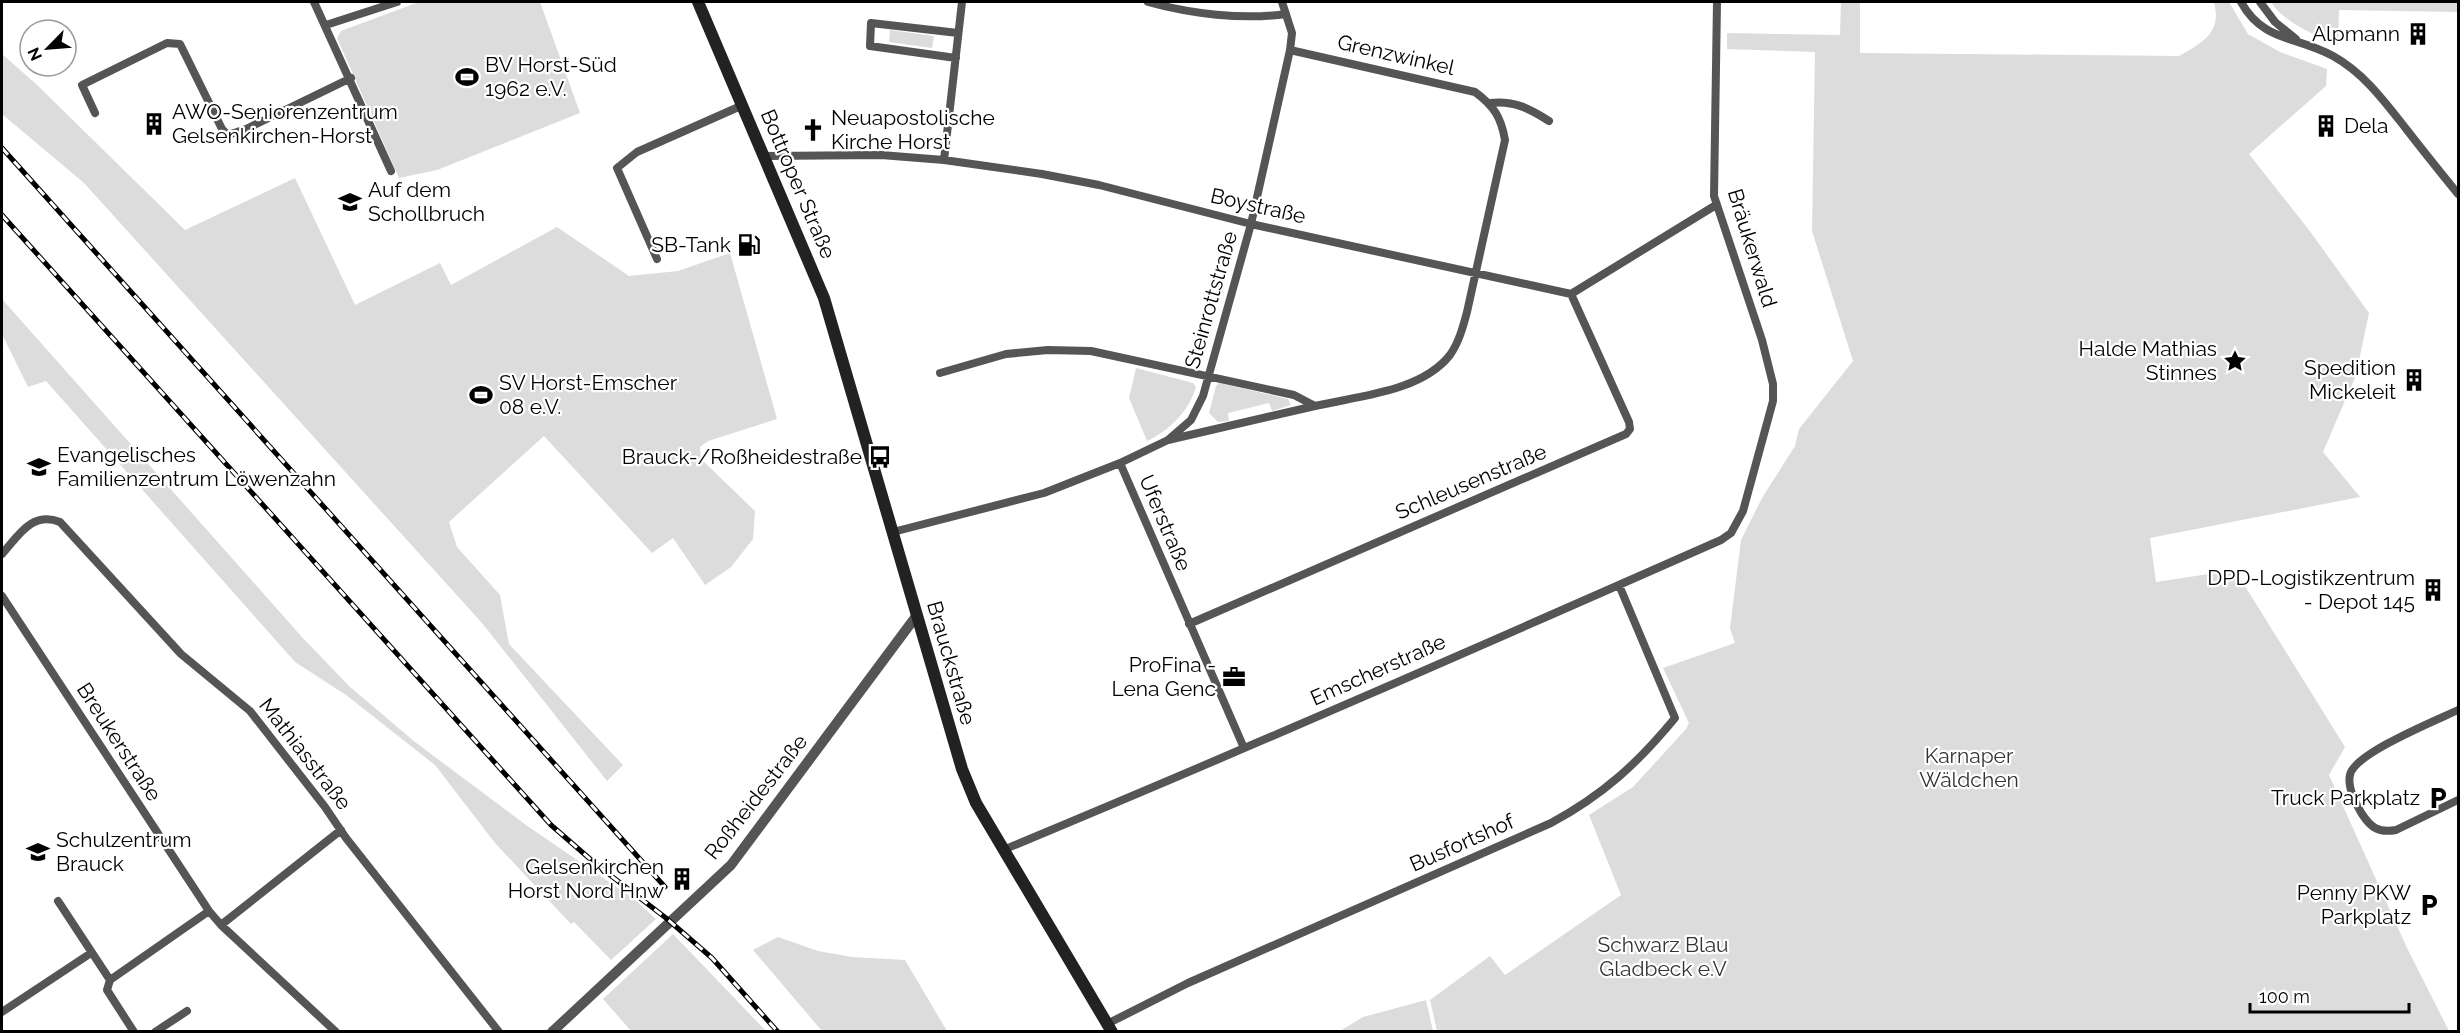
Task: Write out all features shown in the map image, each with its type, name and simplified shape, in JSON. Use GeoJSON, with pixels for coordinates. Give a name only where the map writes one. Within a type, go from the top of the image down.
{"type":"FeatureCollection","features":[{"type":"Feature","properties":{"kind":"main road","name":"Bottroper Straße"},"geometry":{"type":"LineString","coordinates":[[699,2],[817,278]]}},
{"type":"Feature","properties":{"kind":"main road","name":"Brauckstraße"},"geometry":{"type":"LineString","coordinates":[[817,278],[962,769],[976,803],[1110,1028]]}},
{"type":"Feature","properties":{"kind":"street"},"geometry":{"type":"LineString","coordinates":[[314,2],[392,171]]}},
{"type":"Feature","properties":{"kind":"street"},"geometry":{"type":"LineString","coordinates":[[326,25],[397,2]]}},
{"type":"Feature","properties":{"kind":"street"},"geometry":{"type":"LineString","coordinates":[[944,160],[962,2]]}},
{"type":"Feature","properties":{"kind":"street"},"geometry":{"type":"LineString","coordinates":[[1148,2],[1204,13],[1265,17],[1286,14]]}},
{"type":"Feature","properties":{"kind":"street","name":"Steinrottstraße"},"geometry":{"type":"LineString","coordinates":[[1120,463],[1168,440],[1191,420],[1203,396],[1251,224],[1290,50],[1292,33],[1282,2]]}},
{"type":"Feature","properties":{"kind":"street","name":"Bräukerwald"},"geometry":{"type":"LineString","coordinates":[[1717,2],[1716,205],[1762,340],[1773,384],[1773,401],[1747,499]]}},
{"type":"Feature","properties":{"kind":"street"},"geometry":{"type":"LineString","coordinates":[[2241,2],[2261,28],[2271,34],[2333,56],[2364,79],[2458,194]]}},
{"type":"Feature","properties":{"kind":"street"},"geometry":{"type":"LineString","coordinates":[[2260,2],[2275,22],[2301,44]]}},
{"type":"Feature","properties":{"kind":"street"},"geometry":{"type":"LineString","coordinates":[[956,58],[870,46],[871,23],[958,33]]}},
{"type":"Feature","properties":{"kind":"street"},"geometry":{"type":"LineString","coordinates":[[95,113],[82,85],[167,43],[180,44],[222,129],[228,135],[351,78]]}},
{"type":"Feature","properties":{"kind":"street","name":"Grenzwinkel"},"geometry":{"type":"LineString","coordinates":[[1290,50],[1461,88],[1475,93],[1490,103],[1519,104],[1549,121]]}},
{"type":"Feature","properties":{"kind":"street"},"geometry":{"type":"LineString","coordinates":[[1168,440],[1408,385],[1430,374],[1449,355],[1460,336],[1505,140],[1498,117],[1490,103]]}},
{"type":"Feature","properties":{"kind":"street","name":"Bottroper Straße"},"geometry":{"type":"LineString","coordinates":[[657,259],[617,168],[637,152],[743,105]]}},
{"type":"Feature","properties":{"kind":"street","name":"Boystraße"},"geometry":{"type":"LineString","coordinates":[[765,156],[881,155],[944,160],[1042,174],[1251,224],[1571,294]]}},
{"type":"Feature","properties":{"kind":"street"},"geometry":{"type":"LineString","coordinates":[[1571,294],[1716,205]]}},
{"type":"Feature","properties":{"kind":"street","name":"Schleusenstraße"},"geometry":{"type":"LineString","coordinates":[[1189,624],[1626,434],[1630,429],[1629,422],[1571,294]]}},
{"type":"Feature","properties":{"kind":"street"},"geometry":{"type":"LineString","coordinates":[[940,373],[1006,354],[1048,350],[1091,351],[1294,395],[1314,406]]}},
{"type":"Feature","properties":{"kind":"street","name":"Uferstraße"},"geometry":{"type":"LineString","coordinates":[[893,531],[1044,493],[1120,463],[1244,748]]}},
{"type":"Feature","properties":{"kind":"street","name":"Emscherstraße"},"geometry":{"type":"LineString","coordinates":[[1003,850],[1244,748],[1721,540],[1731,533],[1747,499]]}},
{"type":"Feature","properties":{"kind":"street","name":"Mathiasstraße"},"geometry":{"type":"LineString","coordinates":[[2,554],[32,523],[49,518],[60,522],[181,654],[250,711],[499,1032]]}},
{"type":"Feature","properties":{"kind":"street","name":"Busfortshof"},"geometry":{"type":"LineString","coordinates":[[1110,1028],[1188,983],[1551,823],[1585,805],[1616,780],[1650,748],[1675,718],[1619,585]]}},
{"type":"Feature","properties":{"kind":"street","name":"Breukerstraße"},"geometry":{"type":"LineString","coordinates":[[2,596],[210,911],[221,925],[336,1032]]}},
{"type":"Feature","properties":{"kind":"street","name":"Roßheidestraße"},"geometry":{"type":"LineString","coordinates":[[552,1032],[731,865],[917,615]]}},
{"type":"Feature","properties":{"kind":"street"},"geometry":{"type":"LineString","coordinates":[[2458,710],[2377,749],[2355,764],[2350,774],[2350,783],[2360,811],[2369,824],[2376,830],[2385,832],[2396,830],[2458,800]]}},
{"type":"Feature","properties":{"kind":"street"},"geometry":{"type":"LineString","coordinates":[[221,925],[341,830]]}},
{"type":"Feature","properties":{"kind":"street"},"geometry":{"type":"LineString","coordinates":[[58,901],[110,980]]}},
{"type":"Feature","properties":{"kind":"street"},"geometry":{"type":"LineString","coordinates":[[134,1032],[107,990],[110,980],[210,911]]}},
{"type":"Feature","properties":{"kind":"street"},"geometry":{"type":"LineString","coordinates":[[2,1012],[91,953]]}},
{"type":"Feature","properties":{"kind":"street"},"geometry":{"type":"LineString","coordinates":[[155,1032],[187,1011]]}},
{"type":"Feature","properties":{"kind":"green space","name":"BV Horst-Süd 1962 e.V."},"geometry":{"type":"Polygon","coordinates":[[[419,2],[540,2],[580,113],[437,170],[399,178],[337,38],[341,31],[419,2]]]}},
{"type":"Feature","properties":{"kind":"green space","name":"Karnaper Wäldchen"},"geometry":{"type":"Polygon","coordinates":[[[1841,2],[1860,2],[1860,53],[2179,56],[2203,41],[2213,29],[2216,13],[2214,2],[2229,2],[2248,34],[2280,52],[2327,69],[2326,86],[2249,154],[2309,230],[2369,313],[2356,375],[2323,452],[2360,497],[2150,538],[2156,582],[2235,570],[2345,747],[2329,775],[2407,948],[2449,1031],[1437,1031],[1430,1000],[1490,956],[1505,975],[1621,895],[1589,815],[1633,787],[1686,729],[1689,723],[1663,668],[1735,643],[1730,628],[1741,540],[1762,498],[1795,446],[1799,429],[1853,361],[1812,231],[1815,52],[1727,49],[1727,33],[1840,35],[1841,2]]]}},
{"type":"Feature","properties":{"kind":"green space"},"geometry":{"type":"Polygon","coordinates":[[[2271,2],[2458,2],[2458,12],[2339,10],[2338,45],[2292,22],[2271,2]]]}},
{"type":"Feature","properties":{"kind":"green space"},"geometry":{"type":"Polygon","coordinates":[[[890,30],[934,36],[932,48],[889,42],[890,30]]]}},
{"type":"Feature","properties":{"kind":"green space"},"geometry":{"type":"Polygon","coordinates":[[[2,54],[18,68],[18,78],[29,78],[35,83],[185,230],[295,178],[355,305],[440,263],[451,285],[557,227],[629,276],[678,271],[730,253],[777,419],[708,441],[700,447],[701,459],[755,511],[753,539],[731,567],[705,585],[673,538],[652,553],[544,436],[449,522],[457,547],[500,595],[509,644],[623,765],[607,781],[482,623],[84,183],[2,114],[2,54]]]}},
{"type":"Feature","properties":{"kind":"green space"},"geometry":{"type":"Polygon","coordinates":[[[2,299],[301,636],[349,686],[415,742],[526,825],[634,899],[656,919],[611,960],[574,922],[571,924],[495,843],[435,765],[346,695],[295,662],[46,381],[28,387],[2,334],[2,299]]]}},
{"type":"Feature","properties":{"kind":"green space"},"geometry":{"type":"Polygon","coordinates":[[[1136,368],[1193,383],[1196,387],[1193,396],[1177,419],[1163,432],[1147,441],[1129,398],[1136,368]]]}},
{"type":"Feature","properties":{"kind":"green space"},"geometry":{"type":"Polygon","coordinates":[[[1219,383],[1288,399],[1291,405],[1272,411],[1269,403],[1228,413],[1229,421],[1218,422],[1209,413],[1216,386],[1219,383]]]}},
{"type":"Feature","properties":{"kind":"green space"},"geometry":{"type":"Polygon","coordinates":[[[673,934],[766,1031],[631,1031],[603,999],[673,934]]]}},
{"type":"Feature","properties":{"kind":"green space"},"geometry":{"type":"Polygon","coordinates":[[[778,937],[818,951],[852,957],[905,960],[947,1031],[822,1031],[753,950],[778,937]]]}},
{"type":"Feature","properties":{"kind":"green space"},"geometry":{"type":"Polygon","coordinates":[[[1426,1000],[1433,1031],[1340,1031],[1363,1017],[1426,1000]]]}},
{"type":"Feature","properties":{"kind":"railway"},"geometry":{"type":"LineString","coordinates":[[2,148],[665,887]]}},
{"type":"Feature","properties":{"kind":"railway"},"geometry":{"type":"LineString","coordinates":[[2,215],[551,825],[712,958],[778,1032]]}},
{"type":"Feature","properties":{"kind":"place","name":"Alpmann"},"geometry":{"type":"Point","coordinates":[2418,34]}},
{"type":"Feature","properties":{"kind":"place","name":"BV Horst-Süd 1962 e.V."},"geometry":{"type":"Point","coordinates":[467,77]}},
{"type":"Feature","properties":{"kind":"place","name":"AWO-Seniorenzentrum Gelsenkirchen-Horst"},"geometry":{"type":"Point","coordinates":[154,124]}},
{"type":"Feature","properties":{"kind":"place","name":"Dela"},"geometry":{"type":"Point","coordinates":[2326,126]}},
{"type":"Feature","properties":{"kind":"place","name":"Neuapostolische Kirche Horst"},"geometry":{"type":"Point","coordinates":[813,130]}},
{"type":"Feature","properties":{"kind":"place","name":"Auf dem Schollbruch"},"geometry":{"type":"Point","coordinates":[350,202]}},
{"type":"Feature","properties":{"kind":"place","name":"SB-Tank"},"geometry":{"type":"Point","coordinates":[749,245]}},
{"type":"Feature","properties":{"kind":"place","name":"Halde Mathias Stinnes"},"geometry":{"type":"Point","coordinates":[2235,361]}},
{"type":"Feature","properties":{"kind":"place","name":"Spedition Mickeleit"},"geometry":{"type":"Point","coordinates":[2414,380]}},
{"type":"Feature","properties":{"kind":"place","name":"SV Horst-Emscher 08 e.V."},"geometry":{"type":"Point","coordinates":[481,395]}},
{"type":"Feature","properties":{"kind":"place","name":"Brauck-/Roßheidestraße"},"geometry":{"type":"Point","coordinates":[880,457]}},
{"type":"Feature","properties":{"kind":"place","name":"Evangelisches Familienzentrum Löwenzahn"},"geometry":{"type":"Point","coordinates":[39,467]}},
{"type":"Feature","properties":{"kind":"place","name":"DPD-Logistikzentrum - Depot 145"},"geometry":{"type":"Point","coordinates":[2433,590]}},
{"type":"Feature","properties":{"kind":"place","name":"ProFina - Lena Genc"},"geometry":{"type":"Point","coordinates":[1234,677]}},
{"type":"Feature","properties":{"kind":"place","name":"Truck Parkplatz"},"geometry":{"type":"Point","coordinates":[2438,798]}},
{"type":"Feature","properties":{"kind":"place","name":"Schulzentrum Brauck"},"geometry":{"type":"Point","coordinates":[38,852]}},
{"type":"Feature","properties":{"kind":"place","name":"Gelsenkirchen Horst Nord Hnw"},"geometry":{"type":"Point","coordinates":[682,879]}},
{"type":"Feature","properties":{"kind":"place","name":"Penny PKW Parkplatz"},"geometry":{"type":"Point","coordinates":[2429,905]}},
{"type":"Feature","properties":{"kind":"park label","name":"Schwarz Blau Gladbeck e.V"},"geometry":{"type":"Point","coordinates":[1663,957]}}]}
